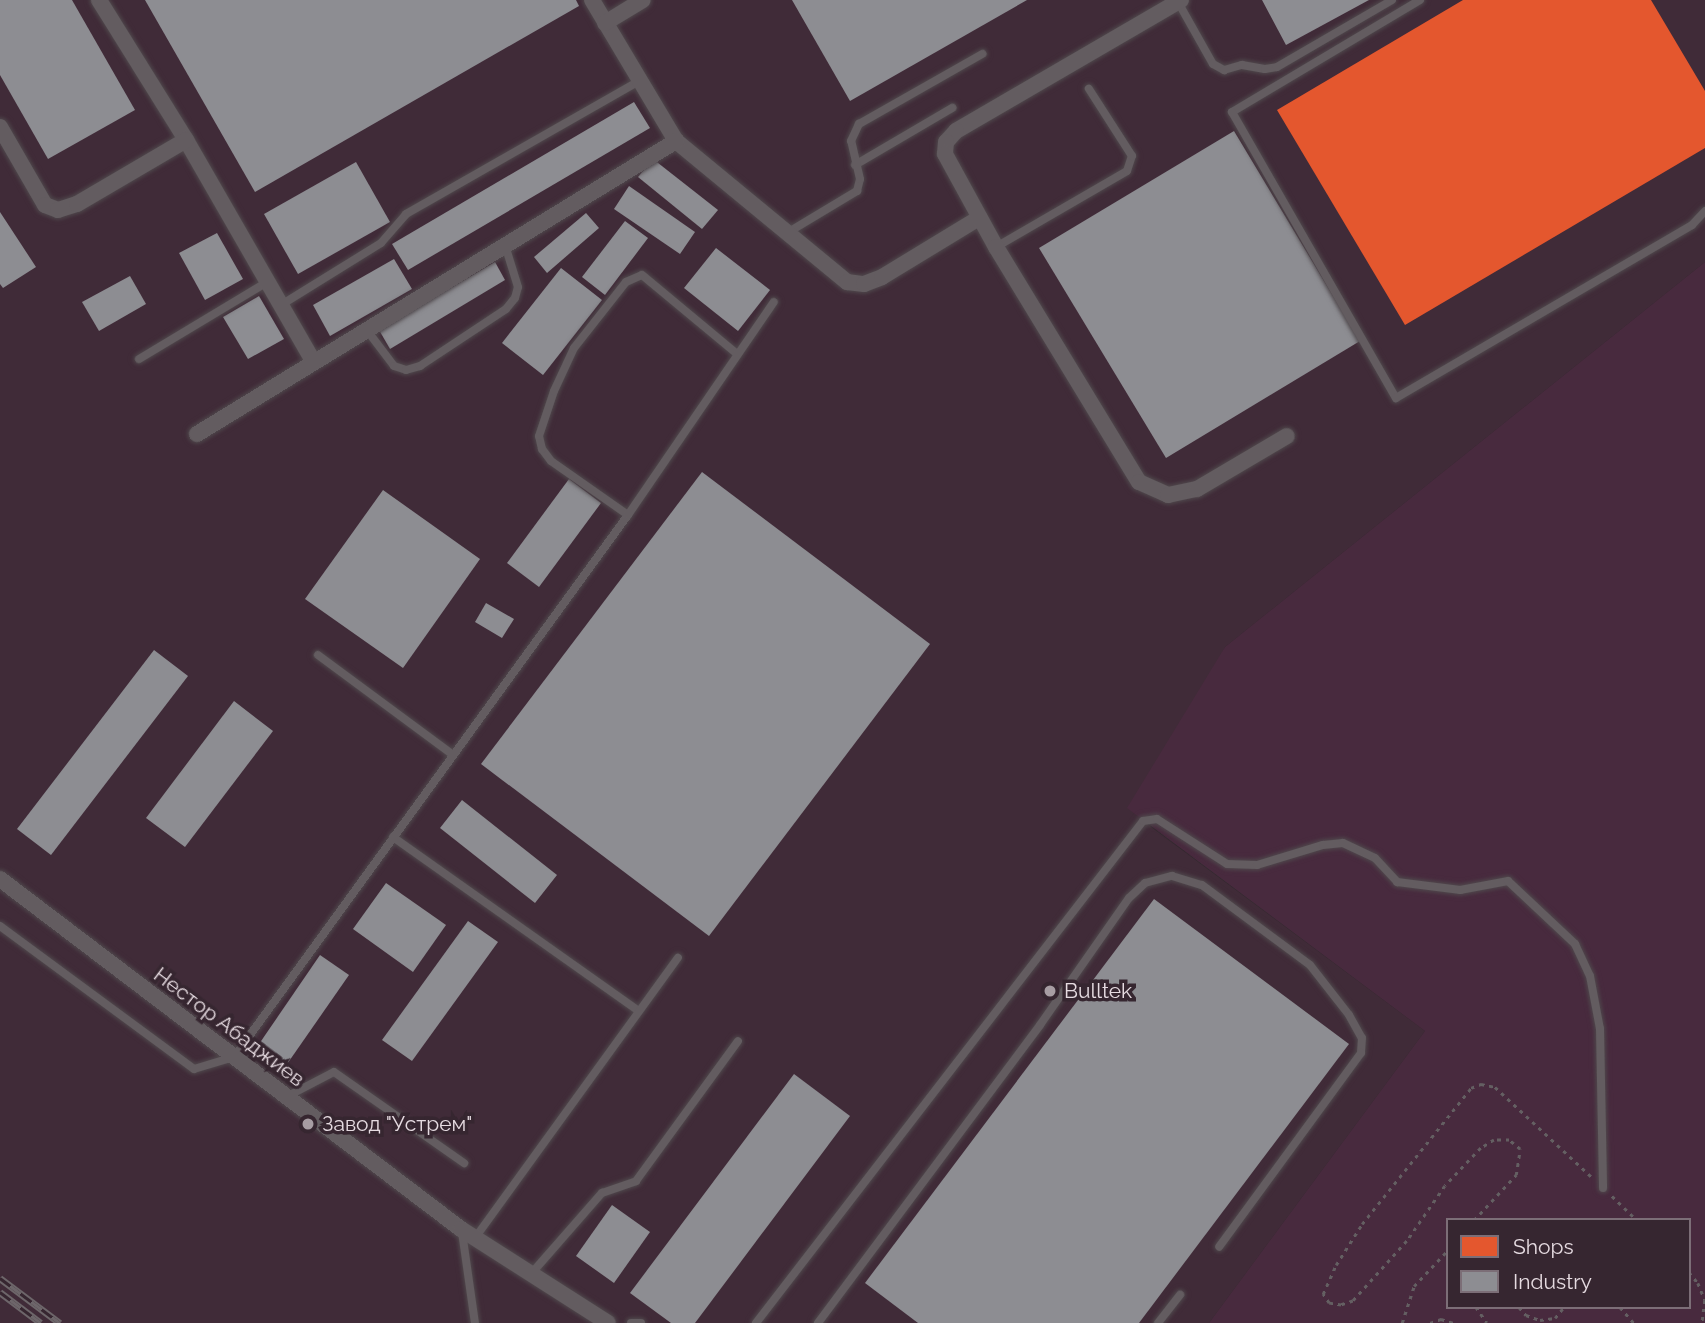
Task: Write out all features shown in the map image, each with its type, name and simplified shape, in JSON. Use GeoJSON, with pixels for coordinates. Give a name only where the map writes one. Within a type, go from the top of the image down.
{"type":"FeatureCollection","features":[{"type":"Feature","properties":{"kind":"street"},"geometry":{"type":"LineString","coordinates":[[99,0],[186,140],[313,361]]}},
{"type":"Feature","properties":{"kind":"street"},"geometry":{"type":"LineString","coordinates":[[592,0],[676,141],[847,282],[864,284],[882,277],[979,218]]}},
{"type":"Feature","properties":{"kind":"street"},"geometry":{"type":"LineString","coordinates":[[605,23],[643,0]]}},
{"type":"Feature","properties":{"kind":"street"},"geometry":{"type":"LineString","coordinates":[[1180,1],[957,131],[946,142],[945,154],[996,247],[1139,482],[1168,495],[1197,489],[1287,436]]}},
{"type":"Feature","properties":{"kind":"street"},"geometry":{"type":"LineString","coordinates":[[0,127],[45,205],[58,210],[77,204],[186,140]]}},
{"type":"Feature","properties":{"kind":"street"},"geometry":{"type":"LineString","coordinates":[[197,435],[313,361],[676,141]]}},
{"type":"Feature","properties":{"kind":"street","name":"Нестор Абаджиев"},"geometry":{"type":"LineString","coordinates":[[0,879],[461,1229],[608,1323]]}},
{"type":"Feature","properties":{"kind":"lane"},"geometry":{"type":"LineString","coordinates":[[1180,1],[1213,64],[1224,70],[1242,65],[1265,69],[1277,67],[1392,0]]}},
{"type":"Feature","properties":{"kind":"lane"},"geometry":{"type":"LineString","coordinates":[[1420,0],[1232,111],[1396,398],[1692,225],[1705,211]]}},
{"type":"Feature","properties":{"kind":"lane"},"geometry":{"type":"LineString","coordinates":[[787,233],[857,191],[860,179],[851,141],[859,124],[982,54]]}},
{"type":"Feature","properties":{"kind":"lane"},"geometry":{"type":"LineString","coordinates":[[281,305],[382,243],[406,215],[639,81]]}},
{"type":"Feature","properties":{"kind":"lane"},"geometry":{"type":"LineString","coordinates":[[996,247],[1127,172],[1132,156],[1088,89]]}},
{"type":"Feature","properties":{"kind":"lane"},"geometry":{"type":"LineString","coordinates":[[856,165],[952,108]]}},
{"type":"Feature","properties":{"kind":"lane"},"geometry":{"type":"LineString","coordinates":[[366,329],[394,366],[406,370],[420,366],[506,309],[515,298],[518,287],[505,245]]}},
{"type":"Feature","properties":{"kind":"lane"},"geometry":{"type":"LineString","coordinates":[[628,515],[551,461],[542,449],[539,436],[554,391],[574,348],[626,282],[642,275],[736,353]]}},
{"type":"Feature","properties":{"kind":"lane"},"geometry":{"type":"LineString","coordinates":[[139,359],[267,282]]}},
{"type":"Feature","properties":{"kind":"lane"},"geometry":{"type":"LineString","coordinates":[[0,926],[194,1069],[234,1057],[628,515],[736,353],[774,302]]}},
{"type":"Feature","properties":{"kind":"lane"},"geometry":{"type":"LineString","coordinates":[[318,655],[453,755]]}},
{"type":"Feature","properties":{"kind":"lane"},"geometry":{"type":"LineString","coordinates":[[755,1323],[1143,821],[1157,819],[1227,864],[1257,865],[1323,845],[1343,843],[1375,858],[1397,881],[1460,890],[1508,881],[1575,944],[1590,976],[1600,1029],[1603,1188]]}},
{"type":"Feature","properties":{"kind":"lane"},"geometry":{"type":"LineString","coordinates":[[393,837],[639,1011]]}},
{"type":"Feature","properties":{"kind":"lane"},"geometry":{"type":"LineString","coordinates":[[818,1323],[1040,1025],[1129,898],[1145,883],[1172,876],[1202,885],[1310,965],[1349,1015],[1362,1038],[1361,1053],[1219,1247]]}},
{"type":"Feature","properties":{"kind":"lane"},"geometry":{"type":"LineString","coordinates":[[475,1238],[678,958]]}},
{"type":"Feature","properties":{"kind":"lane"},"geometry":{"type":"LineString","coordinates":[[531,1274],[602,1193],[636,1181],[738,1041]]}},
{"type":"Feature","properties":{"kind":"lane"},"geometry":{"type":"LineString","coordinates":[[286,1097],[334,1072],[464,1163]]}},
{"type":"Feature","properties":{"kind":"lane"},"geometry":{"type":"LineString","coordinates":[[461,1229],[475,1323]]}},
{"type":"Feature","properties":{"kind":"lane"},"geometry":{"type":"LineString","coordinates":[[1158,1323],[1180,1294]]}},
{"type":"Feature","properties":{"kind":"lane"},"geometry":{"type":"LineString","coordinates":[[631,1323],[641,1323]]}},
{"type":"Feature","properties":{"kind":"path"},"geometry":{"type":"LineString","coordinates":[[1477,1218],[1516,1175],[1520,1149],[1509,1140],[1494,1140],[1481,1148],[1445,1186],[1406,1241],[1353,1301],[1340,1305],[1329,1303],[1323,1294],[1336,1265],[1362,1224],[1456,1104],[1471,1088],[1481,1084],[1495,1087],[1525,1113],[1635,1218]]}},
{"type":"Feature","properties":{"kind":"path"},"geometry":{"type":"LineString","coordinates":[[1402,1323],[1414,1286],[1446,1252]]}},
{"type":"Feature","properties":{"kind":"path"},"geometry":{"type":"LineString","coordinates":[[1691,1274],[1705,1300],[1702,1323]]}},
{"type":"Feature","properties":{"kind":"path"},"geometry":{"type":"LineString","coordinates":[[1521,1309],[1526,1315],[1540,1320],[1555,1318],[1562,1309]]}},
{"type":"Feature","properties":{"kind":"path"},"geometry":{"type":"LineString","coordinates":[[1622,1309],[1634,1323]]}},
{"type":"Feature","properties":{"kind":"path"},"geometry":{"type":"LineString","coordinates":[[1430,1323],[1441,1319],[1454,1323]]}},
{"type":"Feature","properties":{"kind":"shaded area"},"geometry":{"type":"Polygon","coordinates":[[[0,0],[1705,0],[1705,262],[1225,647],[1143,821],[1425,1031],[1209,1323],[0,1323],[0,0]]]}},
{"type":"Feature","properties":{"kind":"shaded area"},"geometry":{"type":"Polygon","coordinates":[[[1705,262],[1705,1323],[1209,1323],[1425,1031],[1127,808],[1225,647],[1705,262]]]}},
{"type":"Feature","properties":{"kind":"building: Shops"},"geometry":{"type":"Polygon","coordinates":[[[1463,0],[1651,0],[1705,91],[1705,148],[1405,325],[1277,110],[1463,0]]]}},
{"type":"Feature","properties":{"kind":"building: Industry"},"geometry":{"type":"Polygon","coordinates":[[[0,0],[72,0],[135,110],[48,159],[0,75],[0,0]]]}},
{"type":"Feature","properties":{"kind":"building: Industry"},"geometry":{"type":"Polygon","coordinates":[[[145,0],[576,0],[579,6],[255,192],[145,0]]]}},
{"type":"Feature","properties":{"kind":"building: Industry"},"geometry":{"type":"Polygon","coordinates":[[[792,0],[1027,0],[850,101],[792,0]]]}},
{"type":"Feature","properties":{"kind":"building: Industry"},"geometry":{"type":"Polygon","coordinates":[[[1262,0],[1369,0],[1286,45],[1262,0]]]}},
{"type":"Feature","properties":{"kind":"building: Industry"},"geometry":{"type":"Polygon","coordinates":[[[634,102],[650,128],[408,270],[392,244],[634,102]]]}},
{"type":"Feature","properties":{"kind":"building: Industry"},"geometry":{"type":"Polygon","coordinates":[[[1234,131],[1360,341],[1166,458],[1039,248],[1234,131]]]}},
{"type":"Feature","properties":{"kind":"building: Industry"},"geometry":{"type":"Polygon","coordinates":[[[653,159],[718,210],[702,229],[638,177],[653,159]]]}},
{"type":"Feature","properties":{"kind":"building: Industry"},"geometry":{"type":"Polygon","coordinates":[[[356,162],[390,222],[298,274],[264,214],[356,162]]]}},
{"type":"Feature","properties":{"kind":"building: Industry"},"geometry":{"type":"Polygon","coordinates":[[[629,186],[695,232],[680,254],[614,209],[629,186]]]}},
{"type":"Feature","properties":{"kind":"building: Industry"},"geometry":{"type":"Polygon","coordinates":[[[0,212],[36,267],[3,288],[0,284],[0,212]]]}},
{"type":"Feature","properties":{"kind":"building: Industry"},"geometry":{"type":"Polygon","coordinates":[[[586,213],[599,228],[547,273],[534,257],[586,213]]]}},
{"type":"Feature","properties":{"kind":"building: Industry"},"geometry":{"type":"Polygon","coordinates":[[[625,221],[648,238],[605,295],[582,277],[625,221]]]}},
{"type":"Feature","properties":{"kind":"building: Industry"},"geometry":{"type":"Polygon","coordinates":[[[217,233],[243,279],[205,300],[179,253],[217,233]]]}},
{"type":"Feature","properties":{"kind":"building: Industry"},"geometry":{"type":"Polygon","coordinates":[[[716,248],[770,290],[738,331],[684,288],[716,248]]]}},
{"type":"Feature","properties":{"kind":"building: Industry"},"geometry":{"type":"Polygon","coordinates":[[[394,259],[412,289],[330,336],[313,305],[394,259]]]}},
{"type":"Feature","properties":{"kind":"building: Industry"},"geometry":{"type":"Polygon","coordinates":[[[495,262],[505,280],[390,349],[379,330],[495,262]]]}},
{"type":"Feature","properties":{"kind":"building: Industry"},"geometry":{"type":"Polygon","coordinates":[[[561,268],[602,300],[543,375],[502,343],[561,268]]]}},
{"type":"Feature","properties":{"kind":"building: Industry"},"geometry":{"type":"Polygon","coordinates":[[[130,276],[146,304],[99,331],[82,302],[130,276]]]}},
{"type":"Feature","properties":{"kind":"building: Industry"},"geometry":{"type":"Polygon","coordinates":[[[259,296],[284,339],[248,359],[223,317],[259,296]]]}},
{"type":"Feature","properties":{"kind":"building: Industry"},"geometry":{"type":"Polygon","coordinates":[[[702,472],[930,644],[709,936],[481,764],[702,472]]]}},
{"type":"Feature","properties":{"kind":"building: Industry"},"geometry":{"type":"Polygon","coordinates":[[[569,479],[601,503],[539,587],[507,563],[569,479]]]}},
{"type":"Feature","properties":{"kind":"building: Industry"},"geometry":{"type":"Polygon","coordinates":[[[383,490],[480,559],[403,668],[305,599],[383,490]]]}},
{"type":"Feature","properties":{"kind":"building: Industry"},"geometry":{"type":"Polygon","coordinates":[[[486,603],[514,619],[502,638],[475,622],[486,603]]]}},
{"type":"Feature","properties":{"kind":"building: Industry"},"geometry":{"type":"Polygon","coordinates":[[[154,650],[188,676],[51,855],[17,829],[154,650]]]}},
{"type":"Feature","properties":{"kind":"building: Industry"},"geometry":{"type":"Polygon","coordinates":[[[234,701],[273,731],[185,847],[146,818],[234,701]]]}},
{"type":"Feature","properties":{"kind":"building: Industry"},"geometry":{"type":"Polygon","coordinates":[[[462,800],[557,875],[535,903],[440,828],[462,800]]]}},
{"type":"Feature","properties":{"kind":"building: Industry"},"geometry":{"type":"Polygon","coordinates":[[[386,883],[446,925],[413,972],[353,929],[386,883]]]}},
{"type":"Feature","properties":{"kind":"building: Industry"},"geometry":{"type":"Polygon","coordinates":[[[1154,899],[1349,1044],[1139,1323],[918,1323],[865,1283],[1154,899]]]}},
{"type":"Feature","properties":{"kind":"building: Industry"},"geometry":{"type":"Polygon","coordinates":[[[468,921],[498,942],[412,1061],[382,1040],[468,921]]]}},
{"type":"Feature","properties":{"kind":"building: Industry"},"geometry":{"type":"Polygon","coordinates":[[[320,955],[349,975],[285,1067],[257,1047],[320,955]]]}},
{"type":"Feature","properties":{"kind":"building: Industry"},"geometry":{"type":"Polygon","coordinates":[[[794,1074],[850,1116],[695,1323],[671,1323],[630,1293],[794,1074]]]}},
{"type":"Feature","properties":{"kind":"building: Industry"},"geometry":{"type":"Polygon","coordinates":[[[612,1205],[650,1232],[614,1283],[576,1256],[612,1205]]]}},
{"type":"Feature","properties":{"kind":"railway"},"geometry":{"type":"LineString","coordinates":[[0,1278],[60,1323]]}},
{"type":"Feature","properties":{"kind":"railway"},"geometry":{"type":"LineString","coordinates":[[0,1292],[41,1323]]}},
{"type":"Feature","properties":{"kind":"place","name":"Bulltek"},"geometry":{"type":"Point","coordinates":[1050,991]}},
{"type":"Feature","properties":{"kind":"place","name":"Завод \"Устрем\""},"geometry":{"type":"Point","coordinates":[308,1124]}}]}
